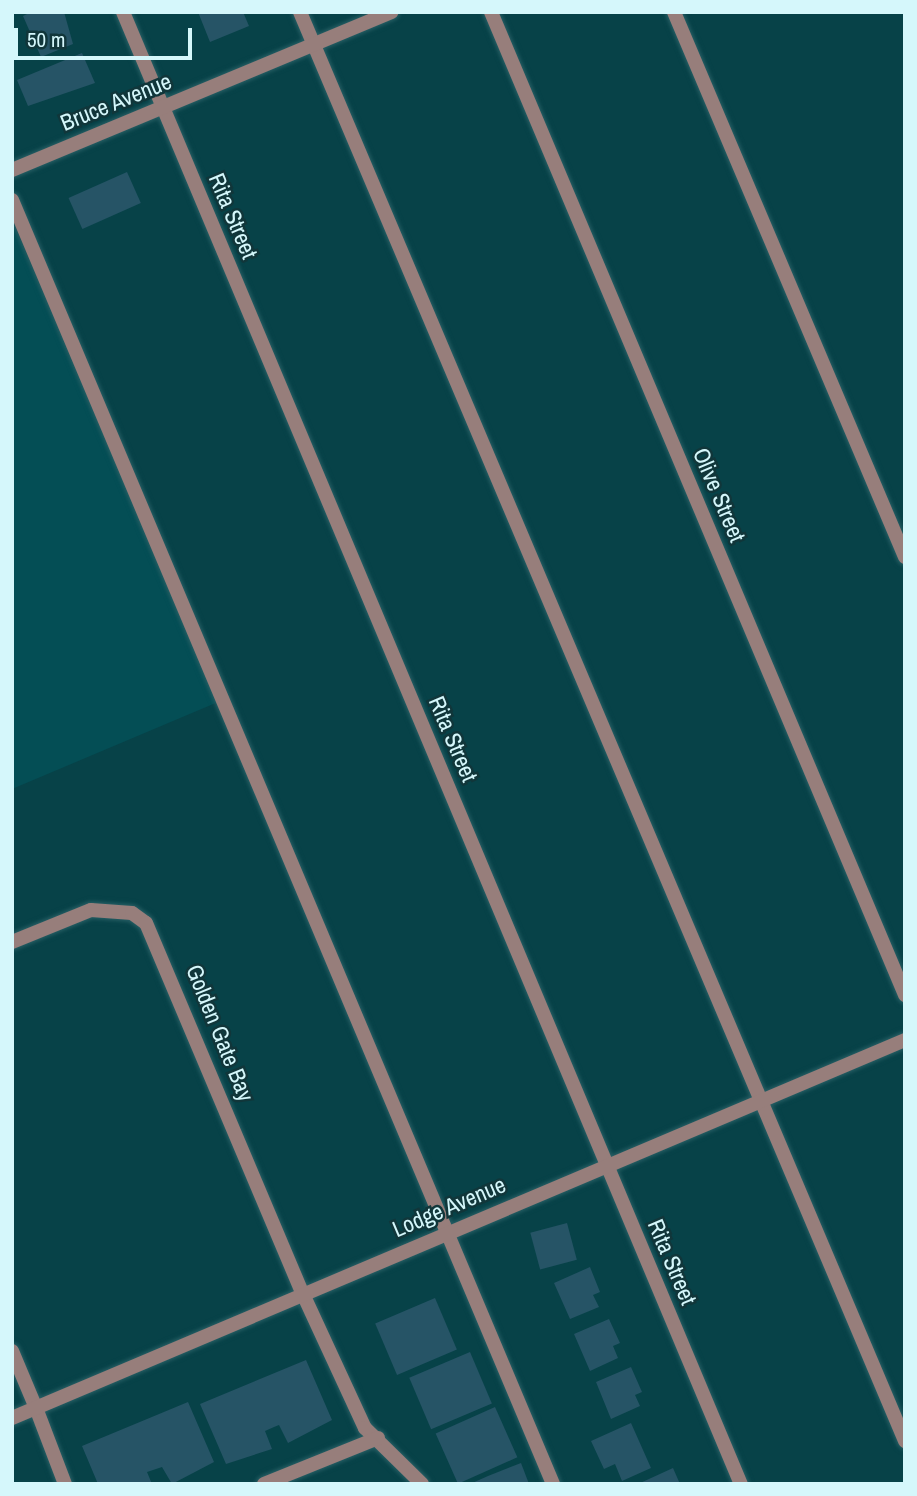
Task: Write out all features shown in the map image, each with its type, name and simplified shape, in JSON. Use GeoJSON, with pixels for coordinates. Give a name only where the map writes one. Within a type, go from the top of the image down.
{"type":"FeatureCollection","features":[{"type":"Feature","properties":{"kind":"street","name":"Rita Street"},"geometry":{"type":"LineString","coordinates":[[123,12],[741,1484]]}},
{"type":"Feature","properties":{"kind":"street"},"geometry":{"type":"LineString","coordinates":[[300,12],[905,1441]]}},
{"type":"Feature","properties":{"kind":"street","name":"Bruce Avenue"},"geometry":{"type":"LineString","coordinates":[[12,170],[391,12]]}},
{"type":"Feature","properties":{"kind":"street","name":"Olive Street"},"geometry":{"type":"LineString","coordinates":[[491,12],[905,995]]}},
{"type":"Feature","properties":{"kind":"street"},"geometry":{"type":"LineString","coordinates":[[674,12],[905,557]]}},
{"type":"Feature","properties":{"kind":"street"},"geometry":{"type":"LineString","coordinates":[[12,200],[552,1484]]}},
{"type":"Feature","properties":{"kind":"street","name":"Golden Gate Bay"},"geometry":{"type":"LineString","coordinates":[[12,943],[91,910],[132,913],[146,923],[351,1403],[378,1438],[422,1484]]}},
{"type":"Feature","properties":{"kind":"street","name":"Lodge Avenue"},"geometry":{"type":"LineString","coordinates":[[12,1418],[606,1164],[905,1040]]}},
{"type":"Feature","properties":{"kind":"street"},"geometry":{"type":"LineString","coordinates":[[12,1351],[65,1484]]}},
{"type":"Feature","properties":{"kind":"street"},"geometry":{"type":"LineString","coordinates":[[264,1484],[378,1438]]}},
{"type":"Feature","properties":{"kind":"shaded area"},"geometry":{"type":"Polygon","coordinates":[[[12,220],[218,702],[12,789],[12,220]]]}},
{"type":"Feature","properties":{"kind":"building"},"geometry":{"type":"Polygon","coordinates":[[[31,12],[64,12],[73,44],[41,57],[23,16],[31,12]]]}},
{"type":"Feature","properties":{"kind":"building"},"geometry":{"type":"Polygon","coordinates":[[[198,12],[243,12],[249,26],[210,42],[198,12]]]}},
{"type":"Feature","properties":{"kind":"building"},"geometry":{"type":"Polygon","coordinates":[[[82,53],[95,83],[28,106],[17,80],[82,53]]]}},
{"type":"Feature","properties":{"kind":"building"},"geometry":{"type":"Polygon","coordinates":[[[127,172],[141,203],[82,229],[69,198],[127,172]]]}},
{"type":"Feature","properties":{"kind":"building"},"geometry":{"type":"Polygon","coordinates":[[[567,1223],[577,1260],[540,1270],[530,1233],[567,1223]]]}},
{"type":"Feature","properties":{"kind":"building"},"geometry":{"type":"Polygon","coordinates":[[[590,1267],[600,1292],[593,1295],[599,1307],[570,1319],[554,1283],[590,1267]]]}},
{"type":"Feature","properties":{"kind":"building"},"geometry":{"type":"Polygon","coordinates":[[[435,1298],[457,1350],[397,1375],[375,1323],[435,1298]]]}},
{"type":"Feature","properties":{"kind":"building"},"geometry":{"type":"Polygon","coordinates":[[[609,1319],[620,1343],[613,1346],[618,1358],[590,1371],[574,1334],[609,1319]]]}},
{"type":"Feature","properties":{"kind":"building"},"geometry":{"type":"Polygon","coordinates":[[[470,1352],[492,1404],[431,1429],[409,1378],[470,1352]]]}},
{"type":"Feature","properties":{"kind":"building"},"geometry":{"type":"Polygon","coordinates":[[[306,1360],[332,1420],[288,1443],[279,1425],[274,1427],[265,1431],[272,1449],[226,1464],[200,1404],[306,1360]]]}},
{"type":"Feature","properties":{"kind":"building"},"geometry":{"type":"Polygon","coordinates":[[[631,1367],[642,1392],[635,1395],[640,1406],[611,1419],[596,1382],[631,1367]]]}},
{"type":"Feature","properties":{"kind":"building"},"geometry":{"type":"Polygon","coordinates":[[[188,1402],[214,1462],[172,1484],[162,1467],[147,1472],[152,1484],[98,1484],[82,1446],[188,1402]]]}},
{"type":"Feature","properties":{"kind":"building"},"geometry":{"type":"Polygon","coordinates":[[[495,1407],[517,1457],[458,1484],[436,1433],[495,1407]]]}},
{"type":"Feature","properties":{"kind":"building"},"geometry":{"type":"Polygon","coordinates":[[[631,1423],[651,1468],[622,1481],[615,1464],[604,1469],[591,1441],[631,1423]]]}},
{"type":"Feature","properties":{"kind":"building"},"geometry":{"type":"Polygon","coordinates":[[[521,1463],[529,1484],[470,1484],[488,1476],[521,1463]]]}},
{"type":"Feature","properties":{"kind":"building"},"geometry":{"type":"Polygon","coordinates":[[[673,1468],[680,1484],[638,1484],[673,1468]]]}}]}
